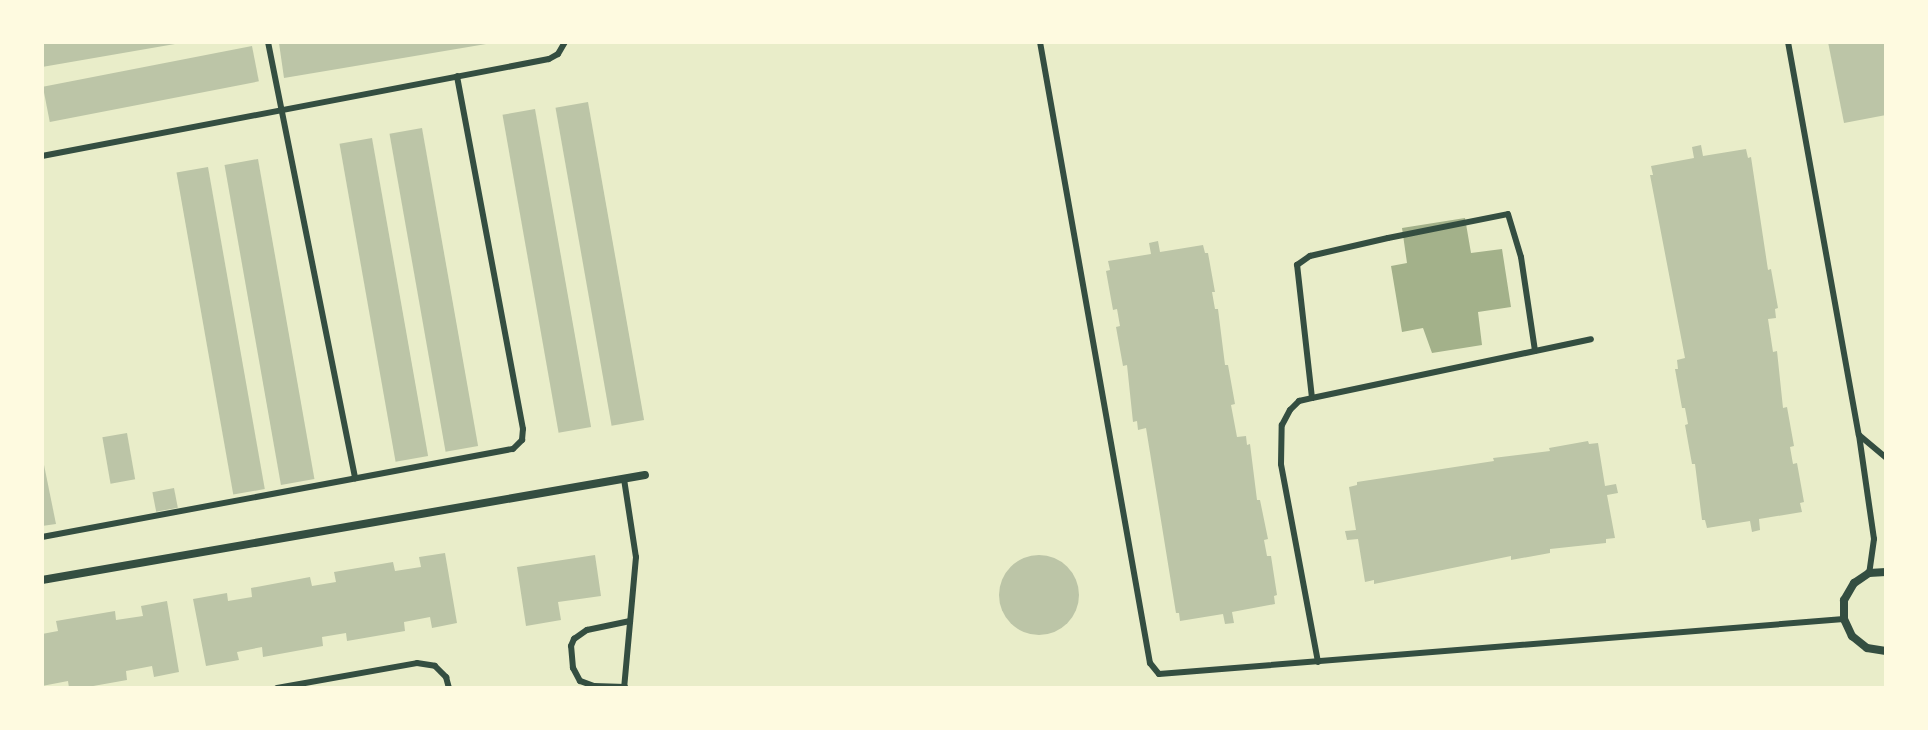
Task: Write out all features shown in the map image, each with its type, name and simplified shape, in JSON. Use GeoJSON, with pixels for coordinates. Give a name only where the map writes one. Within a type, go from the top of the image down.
{"type":"FeatureCollection","features":[{"type":"Feature","properties":{"kind":"street"},"geometry":{"type":"LineString","coordinates":[[42,580],[645,475]]}},
{"type":"Feature","properties":{"kind":"street"},"geometry":{"type":"LineString","coordinates":[[1886,572],[1869,573],[1854,583],[1844,600],[1844,619],[1852,636],[1867,648],[1886,651]]}},
{"type":"Feature","properties":{"kind":"lane"},"geometry":{"type":"LineString","coordinates":[[268,42],[355,478]]}},
{"type":"Feature","properties":{"kind":"lane"},"geometry":{"type":"LineString","coordinates":[[42,156],[549,59],[558,54],[565,42]]}},
{"type":"Feature","properties":{"kind":"lane"},"geometry":{"type":"LineString","coordinates":[[1040,42],[1150,663],[1159,674],[1844,619]]}},
{"type":"Feature","properties":{"kind":"lane"},"geometry":{"type":"LineString","coordinates":[[1788,42],[1859,435],[1874,539],[1869,573]]}},
{"type":"Feature","properties":{"kind":"lane"},"geometry":{"type":"LineString","coordinates":[[42,537],[513,449],[522,440],[523,429],[457,76]]}},
{"type":"Feature","properties":{"kind":"lane"},"geometry":{"type":"LineString","coordinates":[[1312,398],[1297,265],[1310,256],[1388,238],[1508,214],[1521,257],[1535,351]]}},
{"type":"Feature","properties":{"kind":"lane"},"geometry":{"type":"LineString","coordinates":[[1318,662],[1281,464],[1280,439],[1290,410],[1299,401],[1591,339]]}},
{"type":"Feature","properties":{"kind":"lane"},"geometry":{"type":"LineString","coordinates":[[1859,435],[1886,458]]}},
{"type":"Feature","properties":{"kind":"lane"},"geometry":{"type":"LineString","coordinates":[[624,479],[636,557],[624,687],[594,686],[580,681],[573,668],[571,646],[574,639],[587,630],[630,621]]}},
{"type":"Feature","properties":{"kind":"lane"},"geometry":{"type":"LineString","coordinates":[[277,688],[417,663],[435,666],[446,677],[449,688]]}},
{"type":"Feature","properties":{"kind":"shaded area"},"geometry":{"type":"Polygon","coordinates":[[[1465,218],[1471,253],[1502,249],[1511,307],[1478,312],[1482,345],[1432,353],[1423,328],[1402,332],[1391,266],[1407,263],[1402,228],[1465,218]]]}},
{"type":"Feature","properties":{"kind":"building"},"geometry":{"type":"Polygon","coordinates":[[[42,42],[175,42],[175,44],[42,67],[42,42]]]}},
{"type":"Feature","properties":{"kind":"building"},"geometry":{"type":"Polygon","coordinates":[[[283,42],[498,42],[284,78],[279,43],[283,42]]]}},
{"type":"Feature","properties":{"kind":"building"},"geometry":{"type":"Polygon","coordinates":[[[1828,42],[1886,42],[1886,115],[1844,123],[1828,42]]]}},
{"type":"Feature","properties":{"kind":"building"},"geometry":{"type":"Polygon","coordinates":[[[252,46],[259,81],[50,122],[43,87],[252,46]]]}},
{"type":"Feature","properties":{"kind":"building"},"geometry":{"type":"Polygon","coordinates":[[[588,102],[644,420],[612,426],[556,108],[588,102]]]}},
{"type":"Feature","properties":{"kind":"building"},"geometry":{"type":"Polygon","coordinates":[[[535,109],[591,427],[559,433],[503,115],[535,109]]]}},
{"type":"Feature","properties":{"kind":"building"},"geometry":{"type":"Polygon","coordinates":[[[422,128],[478,446],[446,452],[390,134],[422,128]]]}},
{"type":"Feature","properties":{"kind":"building"},"geometry":{"type":"Polygon","coordinates":[[[372,138],[428,456],[396,462],[340,144],[372,138]]]}},
{"type":"Feature","properties":{"kind":"building"},"geometry":{"type":"Polygon","coordinates":[[[1701,145],[1703,156],[1746,149],[1748,158],[1751,157],[1768,270],[1771,269],[1778,308],[1775,309],[1776,318],[1768,319],[1773,352],[1777,351],[1783,408],[1787,407],[1794,446],[1790,447],[1793,464],[1797,463],[1804,502],[1800,503],[1802,512],[1759,519],[1760,530],[1752,532],[1750,521],[1707,528],[1705,520],[1702,520],[1695,464],[1692,464],[1685,425],[1688,424],[1675,369],[1678,369],[1677,360],[1685,358],[1650,175],[1653,175],[1651,166],[1694,158],[1692,147],[1701,145]]]}},
{"type":"Feature","properties":{"kind":"building"},"geometry":{"type":"Polygon","coordinates":[[[258,159],[314,479],[281,485],[225,165],[258,159]]]}},
{"type":"Feature","properties":{"kind":"building"},"geometry":{"type":"Polygon","coordinates":[[[208,167],[265,489],[233,495],[176,173],[208,167]]]}},
{"type":"Feature","properties":{"kind":"building"},"geometry":{"type":"Polygon","coordinates":[[[1158,241],[1160,252],[1203,245],[1205,253],[1208,253],[1225,365],[1228,365],[1235,404],[1231,405],[1237,437],[1246,436],[1247,445],[1250,444],[1257,500],[1260,500],[1268,539],[1264,540],[1267,556],[1271,556],[1277,595],[1274,596],[1275,604],[1232,612],[1234,623],[1225,624],[1223,614],[1180,621],[1179,613],[1176,613],[1146,428],[1138,430],[1137,421],[1133,422],[1127,365],[1123,366],[1116,327],[1120,326],[1117,309],[1113,310],[1106,271],[1110,270],[1108,261],[1151,254],[1149,243],[1158,241]]]}},
{"type":"Feature","properties":{"kind":"building"},"geometry":{"type":"Polygon","coordinates":[[[127,433],[135,479],[111,484],[102,437],[127,433]]]}},
{"type":"Feature","properties":{"kind":"building"},"geometry":{"type":"Polygon","coordinates":[[[1588,441],[1589,444],[1598,443],[1605,486],[1616,484],[1618,493],[1607,495],[1615,538],[1606,539],[1606,543],[1550,549],[1550,553],[1511,560],[1511,556],[1374,584],[1374,580],[1365,582],[1358,539],[1347,540],[1345,531],[1356,530],[1349,487],[1357,485],[1357,482],[1494,461],[1493,458],[1550,451],[1549,448],[1588,441]]]}},
{"type":"Feature","properties":{"kind":"building"},"geometry":{"type":"Polygon","coordinates":[[[42,455],[56,524],[42,526],[42,455]]]}},
{"type":"Feature","properties":{"kind":"building"},"geometry":{"type":"Polygon","coordinates":[[[174,488],[178,508],[156,512],[152,492],[174,488]]]}},
{"type":"Feature","properties":{"kind":"building"},"geometry":{"type":"Polygon","coordinates":[[[445,553],[457,623],[432,628],[430,617],[404,622],[405,631],[347,641],[346,633],[322,637],[323,646],[263,657],[262,647],[237,652],[239,660],[206,666],[193,599],[227,593],[228,601],[252,597],[251,588],[310,577],[312,586],[336,582],[334,572],[393,562],[395,571],[421,567],[419,557],[445,553]]]}},
{"type":"Feature","properties":{"kind":"building"},"geometry":{"type":"Polygon","coordinates":[[[595,555],[601,596],[558,602],[561,620],[526,626],[517,567],[595,555]]]}},
{"type":"Feature","properties":{"kind":"building"},"geometry":{"type":"Polygon","coordinates":[[[1039,555],[1054,558],[1067,567],[1076,580],[1079,595],[1076,610],[1067,623],[1054,632],[1039,635],[1024,632],[1011,623],[1002,610],[999,595],[1002,580],[1011,567],[1024,558],[1039,555]]]}},
{"type":"Feature","properties":{"kind":"building"},"geometry":{"type":"Polygon","coordinates":[[[167,601],[179,672],[154,677],[152,666],[126,671],[127,680],[82,688],[69,688],[68,681],[42,686],[42,634],[58,631],[56,621],[115,611],[116,620],[143,616],[141,606],[167,601]]]}}]}
